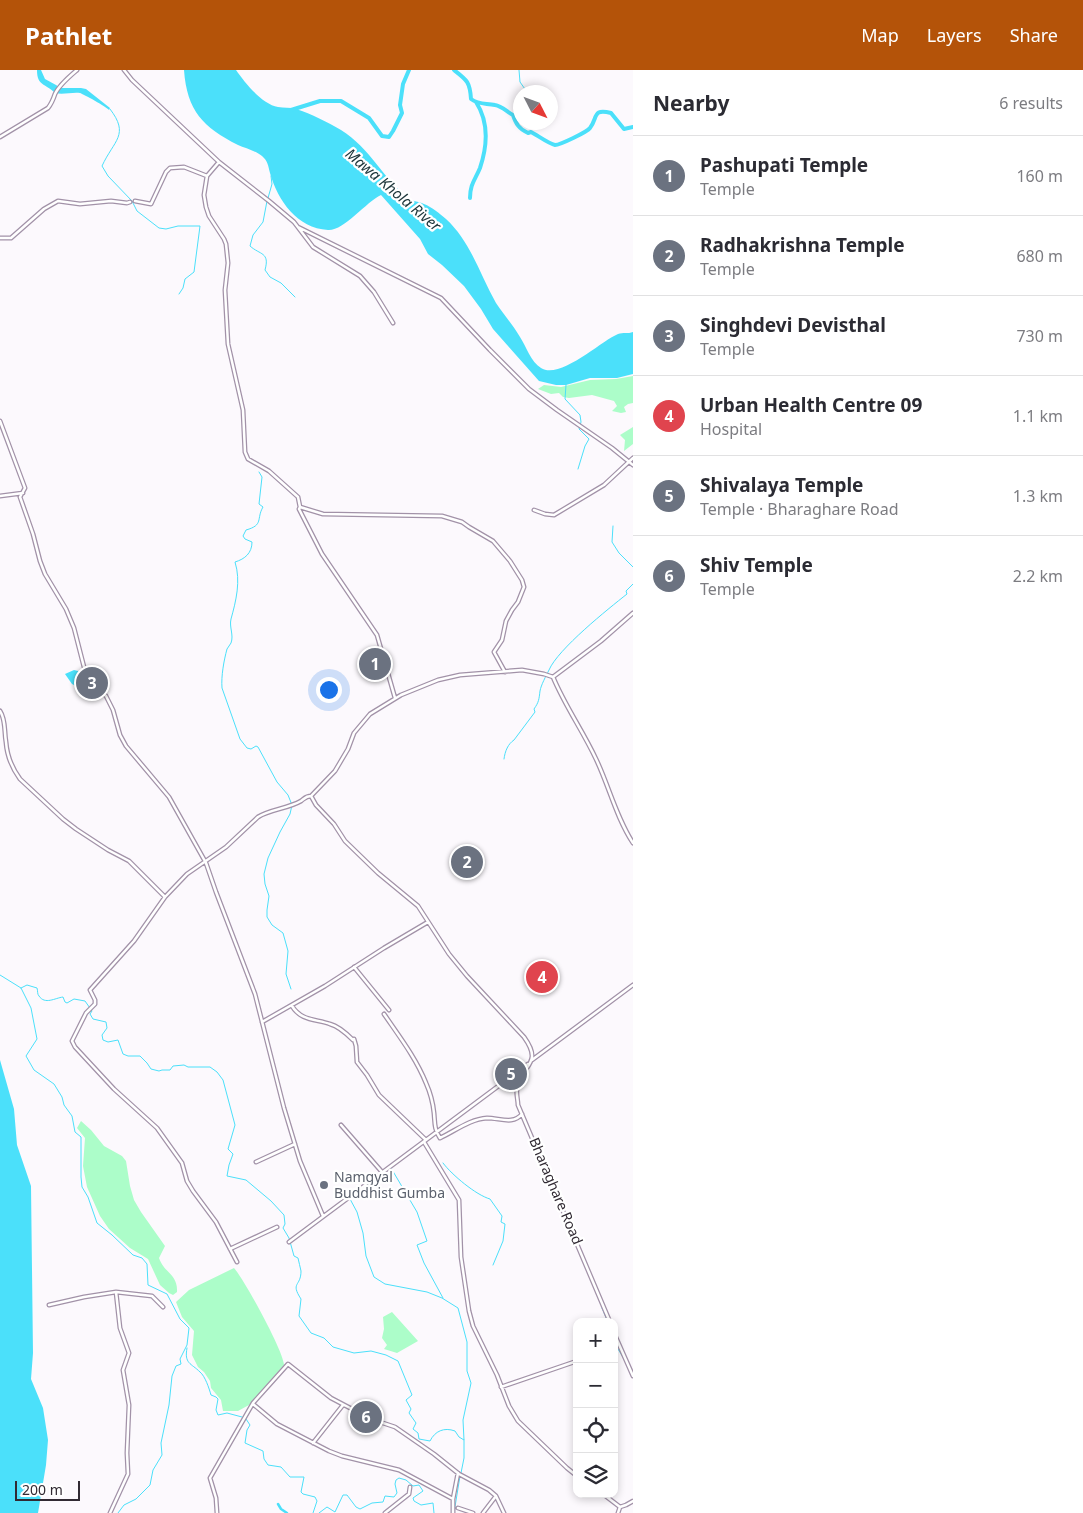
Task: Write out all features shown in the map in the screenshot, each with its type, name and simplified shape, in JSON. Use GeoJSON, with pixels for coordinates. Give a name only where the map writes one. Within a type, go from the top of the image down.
{"type":"FeatureCollection","features":[{"type":"Feature","properties":{"kind":"street"},"geometry":{"type":"LineString","coordinates":[[0,137],[48,108],[53,102],[60,86],[77,70]]}},
{"type":"Feature","properties":{"kind":"street"},"geometry":{"type":"LineString","coordinates":[[124,70],[132,80],[219,162],[269,201],[298,227],[441,298],[501,362],[529,388],[633,465]]}},
{"type":"Feature","properties":{"kind":"street"},"geometry":{"type":"LineString","coordinates":[[219,162],[207,176],[204,189],[206,207],[224,239],[227,252],[228,272],[225,290],[228,344],[243,410],[246,456],[280,480],[298,497],[299,509],[322,554],[377,635],[395,698]]}},
{"type":"Feature","properties":{"kind":"street"},"geometry":{"type":"LineString","coordinates":[[135,201],[151,204],[166,172],[170,168],[184,167],[207,176]]}},
{"type":"Feature","properties":{"kind":"street"},"geometry":{"type":"LineString","coordinates":[[0,238],[11,238],[44,209],[58,201],[80,204],[111,200],[130,202]]}},
{"type":"Feature","properties":{"kind":"street"},"geometry":{"type":"LineString","coordinates":[[298,227],[313,248],[343,265],[364,280],[393,323]]}},
{"type":"Feature","properties":{"kind":"street"},"geometry":{"type":"LineString","coordinates":[[0,422],[25,488],[20,500],[33,534],[40,561],[45,574],[66,609],[88,674],[94,686],[106,696],[126,746],[169,797],[206,861],[256,994],[300,1161],[323,1216]]}},
{"type":"Feature","properties":{"kind":"street"},"geometry":{"type":"LineString","coordinates":[[534,510],[551,516],[554,515],[604,485],[633,458]]}},
{"type":"Feature","properties":{"kind":"street"},"geometry":{"type":"LineString","coordinates":[[0,496],[23,493]]}},
{"type":"Feature","properties":{"kind":"street"},"geometry":{"type":"LineString","coordinates":[[300,507],[323,514],[442,516],[462,522],[493,541],[510,561],[522,580],[524,587],[518,602],[506,621],[502,640],[494,652],[505,672]]}},
{"type":"Feature","properties":{"kind":"street"},"geometry":{"type":"LineString","coordinates":[[554,677],[601,641],[633,613]]}},
{"type":"Feature","properties":{"kind":"street"},"geometry":{"type":"LineString","coordinates":[[237,1262],[216,1222],[193,1191],[179,1158],[156,1128],[114,1088],[72,1041],[89,1009],[94,1004],[95,1000],[90,990],[134,941],[166,897],[189,872],[226,847],[264,813],[289,807],[311,796],[335,771],[348,749],[354,733],[370,714],[413,689],[447,678],[522,670],[554,677]]}},
{"type":"Feature","properties":{"kind":"street"},"geometry":{"type":"LineString","coordinates":[[554,677],[560,693],[585,735],[620,819],[633,843]]}},
{"type":"Feature","properties":{"kind":"street"},"geometry":{"type":"LineString","coordinates":[[0,711],[4,717],[8,756],[20,779],[76,828],[108,850],[129,860],[166,897]]}},
{"type":"Feature","properties":{"kind":"street"},"geometry":{"type":"LineString","coordinates":[[311,796],[345,841],[371,866],[414,902],[448,954],[524,1037],[533,1052],[530,1062]]}},
{"type":"Feature","properties":{"kind":"street"},"geometry":{"type":"LineString","coordinates":[[262,1022],[292,1006],[428,922]]}},
{"type":"Feature","properties":{"kind":"street"},"geometry":{"type":"LineString","coordinates":[[354,967],[389,1010]]}},
{"type":"Feature","properties":{"kind":"street"},"geometry":{"type":"LineString","coordinates":[[291,1241],[633,985]]}},
{"type":"Feature","properties":{"kind":"street"},"geometry":{"type":"LineString","coordinates":[[292,1006],[300,1015],[311,1020],[331,1024],[354,1040],[357,1062],[379,1096],[425,1140],[460,1200],[461,1257],[473,1326],[509,1406],[518,1421],[573,1473]]}},
{"type":"Feature","properties":{"kind":"street"},"geometry":{"type":"LineString","coordinates":[[384,1014],[419,1066],[432,1098],[436,1132],[440,1138],[480,1119],[498,1118],[512,1121],[517,1120],[522,1114]]}},
{"type":"Feature","properties":{"kind":"street","name":"Bharaghare Road"},"geometry":{"type":"LineString","coordinates":[[530,1062],[523,1072],[517,1089],[518,1105],[608,1318]]}},
{"type":"Feature","properties":{"kind":"street"},"geometry":{"type":"LineString","coordinates":[[341,1125],[382,1172]]}},
{"type":"Feature","properties":{"kind":"street"},"geometry":{"type":"LineString","coordinates":[[256,1162],[295,1144]]}},
{"type":"Feature","properties":{"kind":"street"},"geometry":{"type":"LineString","coordinates":[[230,1249],[277,1227]]}},
{"type":"Feature","properties":{"kind":"street"},"geometry":{"type":"LineString","coordinates":[[110,1513],[128,1474],[129,1405],[123,1370],[129,1353],[120,1328],[116,1292]]}},
{"type":"Feature","properties":{"kind":"street"},"geometry":{"type":"LineString","coordinates":[[49,1305],[116,1292],[152,1296],[163,1307]]}},
{"type":"Feature","properties":{"kind":"street"},"geometry":{"type":"LineString","coordinates":[[618,1348],[633,1376]]}},
{"type":"Feature","properties":{"kind":"street"},"geometry":{"type":"LineString","coordinates":[[501,1387],[573,1362]]}},
{"type":"Feature","properties":{"kind":"street"},"geometry":{"type":"LineString","coordinates":[[217,1513],[216,1498],[210,1478],[253,1403],[288,1364],[331,1398],[371,1419],[395,1427],[434,1454],[458,1474],[481,1485],[496,1496],[504,1513]]}},
{"type":"Feature","properties":{"kind":"street"},"geometry":{"type":"LineString","coordinates":[[253,1403],[277,1424],[313,1443],[342,1456],[399,1470],[452,1499]]}},
{"type":"Feature","properties":{"kind":"street"},"geometry":{"type":"LineString","coordinates":[[313,1443],[343,1405]]}},
{"type":"Feature","properties":{"kind":"street"},"geometry":{"type":"LineString","coordinates":[[453,1513],[452,1499],[458,1474]]}},
{"type":"Feature","properties":{"kind":"street"},"geometry":{"type":"LineString","coordinates":[[385,1513],[408,1494],[410,1487]]}},
{"type":"Feature","properties":{"kind":"street"},"geometry":{"type":"LineString","coordinates":[[484,1513],[496,1496]]}},
{"type":"Feature","properties":{"kind":"street"},"geometry":{"type":"LineString","coordinates":[[608,1498],[620,1507]]}},
{"type":"Feature","properties":{"kind":"street"},"geometry":{"type":"LineString","coordinates":[[620,1507],[633,1501]]}},
{"type":"Feature","properties":{"kind":"street"},"geometry":{"type":"LineString","coordinates":[[618,1513],[620,1507]]}},
{"type":"Feature","properties":{"kind":"street"},"geometry":{"type":"LineString","coordinates":[[458,1508],[473,1513]]}},
{"type":"Feature","properties":{"kind":"green space"},"geometry":{"type":"Polygon","coordinates":[[[633,376],[633,403],[624,407],[626,412],[621,413],[612,411],[617,406],[614,401],[592,395],[569,398],[563,397],[559,393],[551,394],[538,389],[544,385],[561,387],[590,380],[633,376]]]}},
{"type":"Feature","properties":{"kind":"green space"},"geometry":{"type":"Polygon","coordinates":[[[633,427],[633,444],[624,451],[625,440],[620,435],[633,427]]]}},
{"type":"Feature","properties":{"kind":"green space"},"geometry":{"type":"Polygon","coordinates":[[[81,1121],[104,1146],[122,1156],[126,1161],[134,1200],[165,1246],[159,1258],[173,1277],[177,1286],[177,1292],[173,1295],[160,1285],[148,1259],[130,1248],[109,1229],[100,1216],[87,1187],[83,1166],[85,1138],[77,1128],[81,1121]]]}},
{"type":"Feature","properties":{"kind":"green space"},"geometry":{"type":"Polygon","coordinates":[[[234,1268],[263,1316],[278,1346],[284,1365],[249,1405],[238,1411],[223,1411],[221,1400],[211,1388],[210,1381],[198,1367],[192,1355],[194,1331],[182,1317],[176,1302],[189,1290],[234,1268]]]}},
{"type":"Feature","properties":{"kind":"green space"},"geometry":{"type":"Polygon","coordinates":[[[392,1312],[418,1341],[397,1353],[384,1349],[387,1345],[382,1338],[384,1329],[383,1317],[392,1312]]]}},
{"type":"Feature","properties":{"kind":"water"},"geometry":{"type":"Polygon","coordinates":[[[37,70],[41,70],[45,79],[61,88],[86,89],[110,108],[109,110],[80,93],[55,93],[40,82],[37,70]]]}},
{"type":"Feature","properties":{"kind":"water","name":"Mawa Khola River"},"geometry":{"type":"Polygon","coordinates":[[[184,70],[236,70],[249,87],[266,102],[278,107],[294,108],[308,113],[351,137],[390,181],[407,197],[427,205],[455,228],[469,248],[496,303],[532,358],[541,368],[549,370],[559,369],[618,334],[633,332],[633,374],[617,378],[590,378],[566,385],[539,381],[493,329],[464,286],[428,254],[420,239],[381,195],[348,221],[334,229],[317,228],[298,218],[290,211],[278,193],[264,158],[215,131],[199,116],[189,96],[184,70]]]}},
{"type":"Feature","properties":{"kind":"water"},"geometry":{"type":"Polygon","coordinates":[[[74,670],[78,671],[83,680],[76,686],[72,684],[65,674],[74,670]]]}},
{"type":"Feature","properties":{"kind":"water"},"geometry":{"type":"Polygon","coordinates":[[[0,1060],[14,1109],[17,1145],[31,1186],[33,1353],[31,1379],[43,1408],[48,1440],[38,1513],[0,1513],[0,1060]]]}},
{"type":"Feature","properties":{"kind":"waterway"},"geometry":{"type":"LineString","coordinates":[[291,110],[320,101],[341,101],[369,118],[382,136],[389,137],[402,113],[400,105],[403,84],[409,70]]}},
{"type":"Feature","properties":{"kind":"waterway"},"geometry":{"type":"LineString","coordinates":[[454,70],[467,82],[471,99],[502,108],[513,115],[522,130],[528,133],[531,132],[555,145],[588,130],[596,115],[601,112],[611,113],[624,129],[633,127]]}},
{"type":"Feature","properties":{"kind":"waterway"},"geometry":{"type":"LineString","coordinates":[[519,70],[522,85]]}},
{"type":"Feature","properties":{"kind":"waterway"},"geometry":{"type":"LineString","coordinates":[[470,198],[472,186],[480,168],[486,135],[483,118],[476,102]]}},
{"type":"Feature","properties":{"kind":"waterway"},"geometry":{"type":"LineString","coordinates":[[110,109],[119,125],[119,132],[118,138],[102,166],[108,176],[132,201],[137,211],[159,228],[200,226],[194,272],[185,279],[179,294]]}},
{"type":"Feature","properties":{"kind":"waterway"},"geometry":{"type":"LineString","coordinates":[[268,198],[272,184],[271,176]]}},
{"type":"Feature","properties":{"kind":"waterway"},"geometry":{"type":"LineString","coordinates":[[267,201],[263,222],[253,235],[250,246],[265,257],[265,270],[270,277],[281,283],[295,297]]}},
{"type":"Feature","properties":{"kind":"waterway"},"geometry":{"type":"LineString","coordinates":[[566,385],[565,399],[580,415],[579,429],[589,439],[578,469]]}},
{"type":"Feature","properties":{"kind":"waterway"},"geometry":{"type":"LineString","coordinates":[[259,472],[262,477],[259,504],[263,507],[257,524],[246,530],[243,536],[252,542],[249,552],[245,557],[235,562],[238,576],[231,622],[232,640],[225,658],[222,688],[240,739],[247,748],[258,747],[277,782],[288,795],[292,805],[290,814],[268,858],[264,874],[269,896],[267,917],[272,925],[283,933],[288,951],[286,974],[291,989]]}},
{"type":"Feature","properties":{"kind":"waterway"},"geometry":{"type":"LineString","coordinates":[[613,526],[612,542],[619,553],[633,567]]}},
{"type":"Feature","properties":{"kind":"waterway"},"geometry":{"type":"LineString","coordinates":[[504,759],[508,746],[535,712],[534,709],[541,686],[554,661],[584,630],[627,594],[626,591],[633,584]]}},
{"type":"Feature","properties":{"kind":"waterway"},"geometry":{"type":"LineString","coordinates":[[0,975],[21,988],[31,1008],[37,1039],[26,1056],[34,1070],[54,1084],[62,1097],[64,1105],[72,1116],[75,1132],[81,1137],[82,1187],[88,1197],[97,1223],[133,1255],[142,1258],[147,1264],[148,1285],[167,1294],[180,1319],[189,1328],[187,1345],[180,1359],[181,1364],[176,1366],[172,1376],[169,1405],[161,1443],[162,1455],[153,1470],[150,1485],[136,1499],[124,1505],[118,1513]]}},
{"type":"Feature","properties":{"kind":"waterway"},"geometry":{"type":"LineString","coordinates":[[21,988],[27,985],[37,988],[38,995],[44,1000],[63,997],[67,1003],[74,999],[85,1001],[92,1011],[90,1014],[93,1019],[106,1022],[107,1028],[102,1035],[103,1040],[108,1042],[118,1040],[123,1054],[140,1056],[151,1069],[159,1071],[170,1070],[173,1066],[184,1065],[188,1067],[210,1067],[217,1072],[223,1080],[235,1125],[228,1149],[233,1154],[227,1176],[246,1180],[284,1215],[285,1224],[283,1228],[289,1238],[294,1256],[298,1258],[301,1271],[296,1287],[301,1299],[299,1316],[311,1333],[324,1338],[333,1347],[354,1353],[371,1351],[398,1361],[412,1395],[406,1400],[411,1409],[409,1413],[416,1423],[413,1429],[418,1433],[419,1439],[430,1441],[437,1432],[447,1429],[455,1431],[464,1440],[463,1420],[471,1383],[467,1371],[467,1342],[458,1308],[442,1298],[427,1292],[385,1284],[374,1277],[366,1256],[363,1233],[357,1212],[350,1199]]}},
{"type":"Feature","properties":{"kind":"waterway"},"geometry":{"type":"LineString","coordinates":[[443,1163],[465,1184],[490,1199],[502,1216],[501,1222],[505,1224],[503,1241],[493,1265]]}},
{"type":"Feature","properties":{"kind":"waterway"},"geometry":{"type":"LineString","coordinates":[[391,1168],[417,1212],[427,1241],[417,1245],[424,1263],[443,1298]]}},
{"type":"Feature","properties":{"kind":"waterway"},"geometry":{"type":"LineString","coordinates":[[602,1308],[606,1318]]}},
{"type":"Feature","properties":{"kind":"waterway"},"geometry":{"type":"LineString","coordinates":[[187,1348],[187,1360],[204,1376],[211,1395],[218,1399],[216,1410],[218,1415],[227,1413],[242,1417]]}},
{"type":"Feature","properties":{"kind":"waterway"},"geometry":{"type":"LineString","coordinates":[[618,1349],[626,1362]]}},
{"type":"Feature","properties":{"kind":"waterway"},"geometry":{"type":"LineString","coordinates":[[246,1419],[250,1425],[247,1430],[245,1443],[263,1451],[264,1459],[268,1465],[281,1467],[290,1477],[304,1477],[301,1492],[315,1497],[317,1501],[313,1513]]}},
{"type":"Feature","properties":{"kind":"waterway"},"geometry":{"type":"LineString","coordinates":[[461,1473],[464,1458],[464,1440]]}},
{"type":"Feature","properties":{"kind":"waterway"},"geometry":{"type":"LineString","coordinates":[[454,1513],[460,1476]]}},
{"type":"Feature","properties":{"kind":"waterway"},"geometry":{"type":"LineString","coordinates":[[319,1513],[327,1507],[335,1512],[343,1495],[347,1495],[356,1507],[360,1509],[372,1503],[383,1502],[385,1496],[394,1497],[397,1493],[395,1484],[399,1478],[406,1480],[413,1486],[419,1485],[423,1491],[413,1498],[414,1501],[421,1505],[433,1503],[434,1513]]}},
{"type":"Feature","properties":{"kind":"waterway"},"geometry":{"type":"LineString","coordinates":[[278,1504],[287,1513]]}},
{"type":"Feature","properties":{"kind":"place","name":"Pashupati Temple"},"geometry":{"type":"Point","coordinates":[375,664]}},
{"type":"Feature","properties":{"kind":"place","name":"Singhdevi Devisthal"},"geometry":{"type":"Point","coordinates":[92,683]}},
{"type":"Feature","properties":{"kind":"place","name":"Radhakrishna Temple"},"geometry":{"type":"Point","coordinates":[467,862]}},
{"type":"Feature","properties":{"kind":"place","name":"Urban Health Centre 09"},"geometry":{"type":"Point","coordinates":[542,977]}},
{"type":"Feature","properties":{"kind":"place","name":"Shivalaya Temple"},"geometry":{"type":"Point","coordinates":[511,1074]}},
{"type":"Feature","properties":{"kind":"place","name":"Namgyal Buddhist Gumba"},"geometry":{"type":"Point","coordinates":[324,1185]}},
{"type":"Feature","properties":{"kind":"place","name":"Shiv Temple"},"geometry":{"type":"Point","coordinates":[366,1417]}}]}
